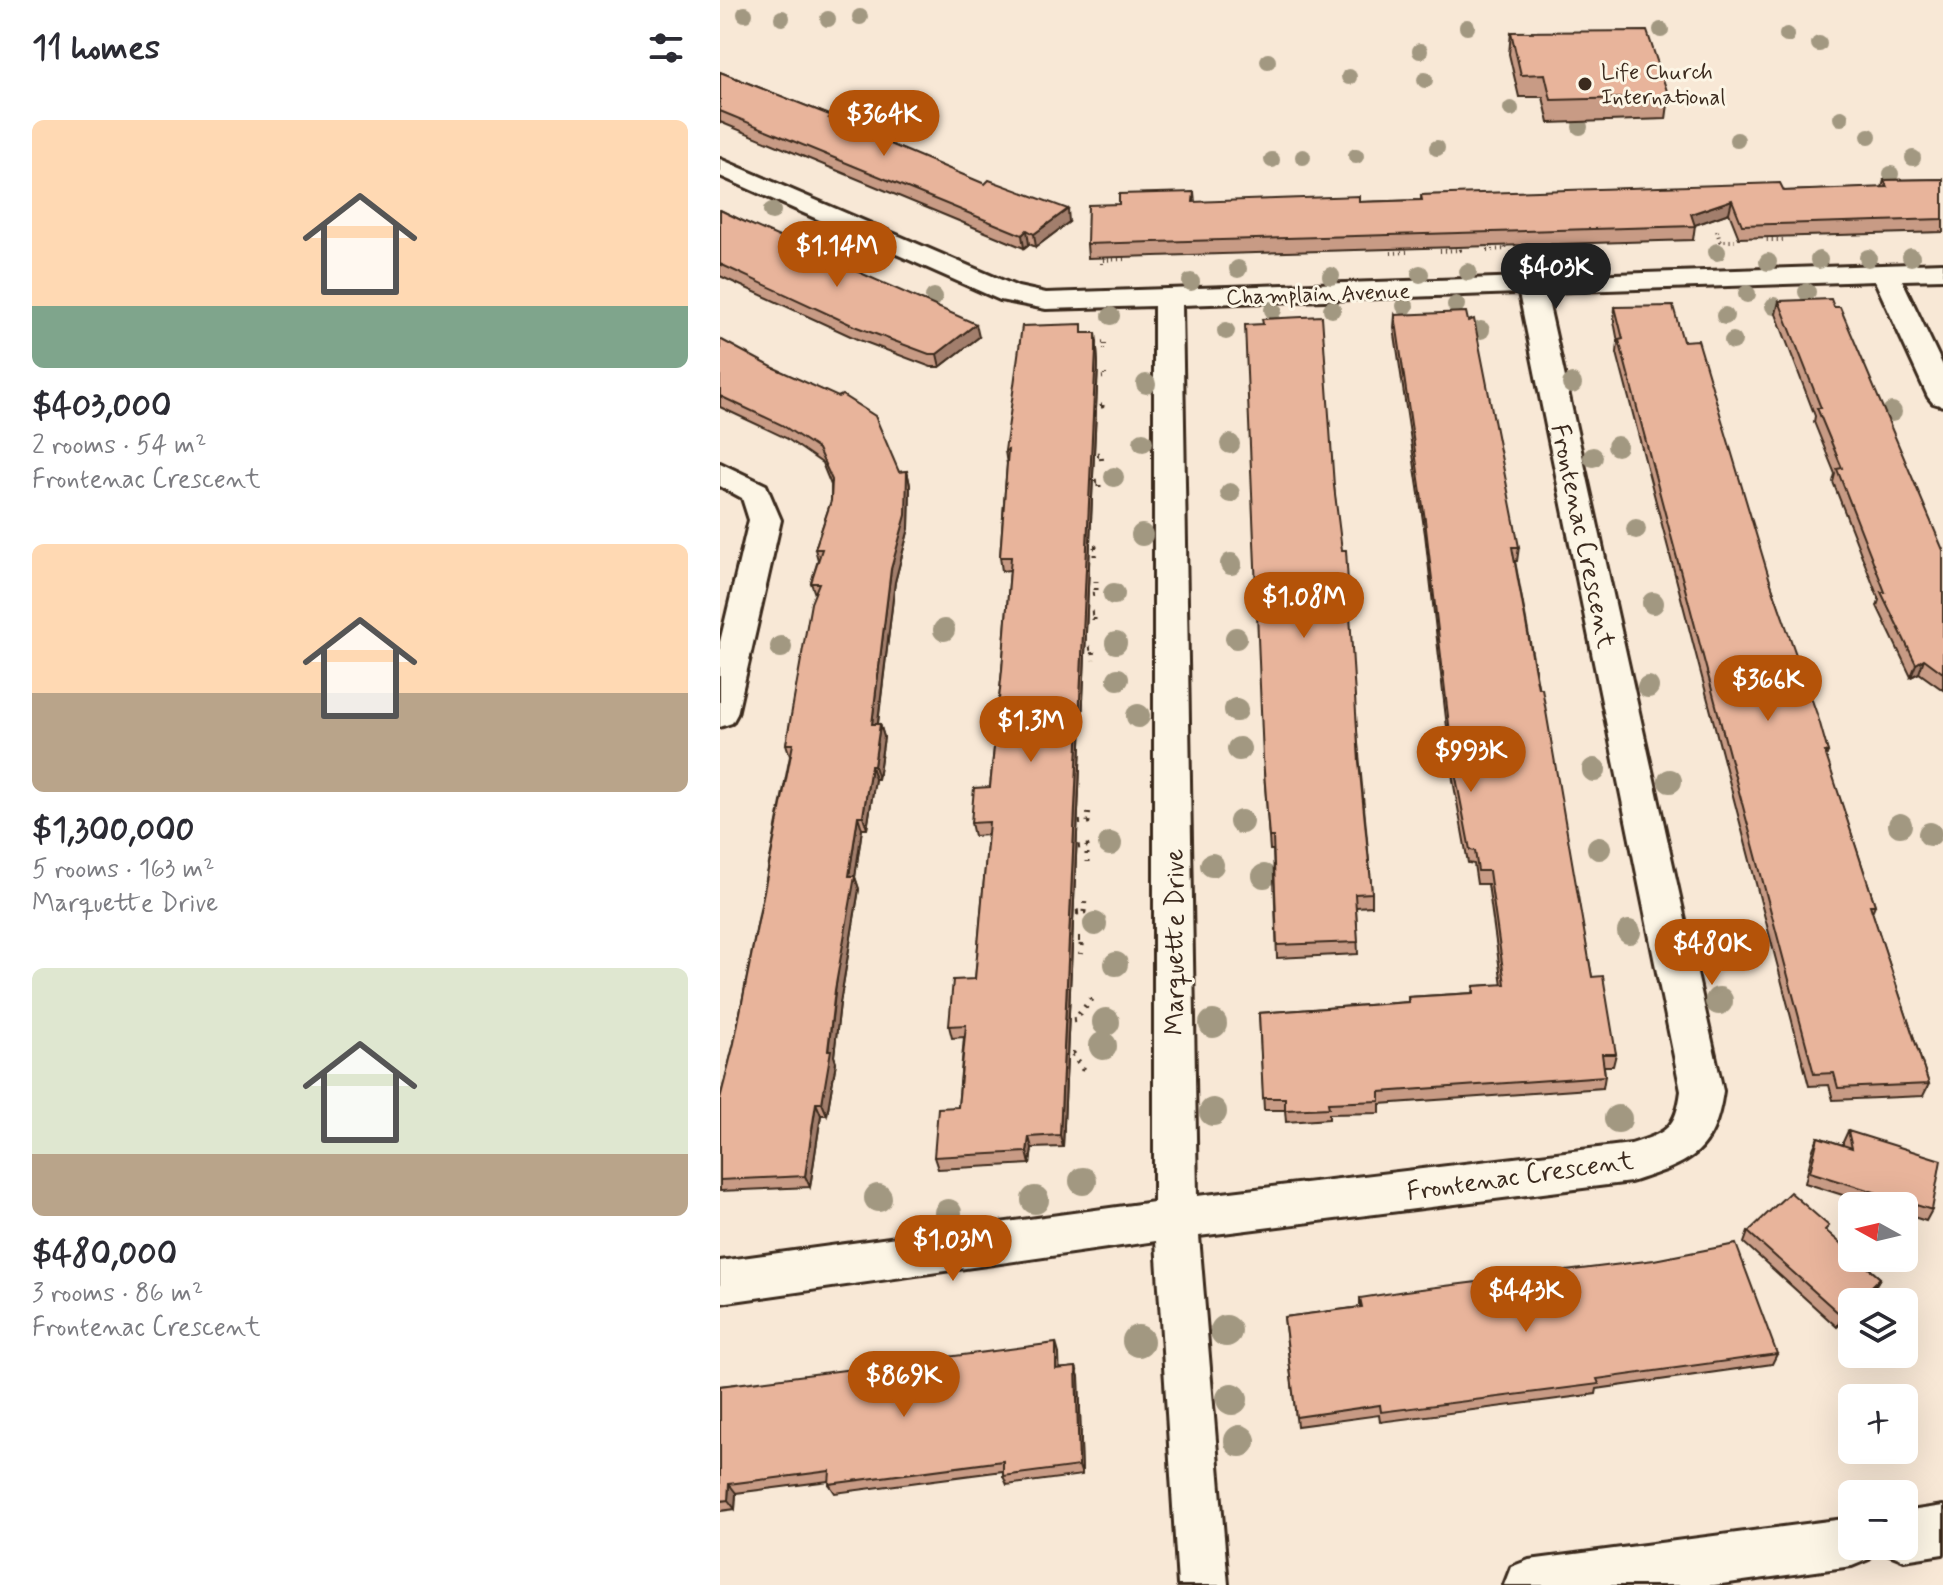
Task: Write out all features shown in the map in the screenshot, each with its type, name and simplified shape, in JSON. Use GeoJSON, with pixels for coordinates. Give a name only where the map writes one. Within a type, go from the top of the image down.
{"type":"FeatureCollection","features":[{"type":"Feature","properties":{"kind":"street","name":"Champlain Avenue"},"geometry":{"type":"LineString","coordinates":[[720,167],[1010,294],[1046,301],[1943,271]]}},
{"type":"Feature","properties":{"kind":"street"},"geometry":{"type":"LineString","coordinates":[[1885,273],[1943,397]]}},
{"type":"Feature","properties":{"kind":"street","name":"Frontenac Crescent"},"geometry":{"type":"LineString","coordinates":[[720,1282],[1176,1218],[1631,1163],[1682,1146],[1694,1132],[1702,1091],[1531,286]]}},
{"type":"Feature","properties":{"kind":"street","name":"Marquette Drive"},"geometry":{"type":"LineString","coordinates":[[1168,299],[1176,1218],[1203,1585]]}},
{"type":"Feature","properties":{"kind":"street"},"geometry":{"type":"LineString","coordinates":[[720,473],[755,492],[762,503],[765,520],[720,714]]}},
{"type":"Feature","properties":{"kind":"street"},"geometry":{"type":"LineString","coordinates":[[1918,1534],[1943,1530]]}},
{"type":"Feature","properties":{"kind":"street"},"geometry":{"type":"LineString","coordinates":[[1529,1585],[1838,1544]]}},
{"type":"Feature","properties":{"kind":"path"},"geometry":{"type":"LineString","coordinates":[[1762,229],[1765,240],[1783,240]]}},
{"type":"Feature","properties":{"kind":"path"},"geometry":{"type":"LineString","coordinates":[[1717,231],[1720,241],[1735,241]]}},
{"type":"Feature","properties":{"kind":"path"},"geometry":{"type":"LineString","coordinates":[[1527,237],[1535,247],[1546,247]]}},
{"type":"Feature","properties":{"kind":"path"},"geometry":{"type":"LineString","coordinates":[[1440,251],[1460,250],[1457,239]]}},
{"type":"Feature","properties":{"kind":"path"},"geometry":{"type":"LineString","coordinates":[[1487,250],[1506,249],[1503,240]]}},
{"type":"Feature","properties":{"kind":"path"},"geometry":{"type":"LineString","coordinates":[[1391,253],[1408,252],[1406,244]]}},
{"type":"Feature","properties":{"kind":"path"},"geometry":{"type":"LineString","coordinates":[[1102,264],[1102,260],[1127,259]]}},
{"type":"Feature","properties":{"kind":"path"},"geometry":{"type":"LineString","coordinates":[[1087,344],[1105,342],[1105,350]]}},
{"type":"Feature","properties":{"kind":"path"},"geometry":{"type":"LineString","coordinates":[[1087,378],[1105,377],[1105,370]]}},
{"type":"Feature","properties":{"kind":"path"},"geometry":{"type":"LineString","coordinates":[[1084,407],[1102,406],[1102,399]]}},
{"type":"Feature","properties":{"kind":"path"},"geometry":{"type":"LineString","coordinates":[[1080,455],[1101,454],[1102,464]]}},
{"type":"Feature","properties":{"kind":"path"},"geometry":{"type":"LineString","coordinates":[[1078,482],[1099,481],[1099,491]]}},
{"type":"Feature","properties":{"kind":"path"},"geometry":{"type":"LineString","coordinates":[[1077,547],[1095,547],[1095,556]]}},
{"type":"Feature","properties":{"kind":"path"},"geometry":{"type":"LineString","coordinates":[[1079,595],[1096,594],[1096,581]]}},
{"type":"Feature","properties":{"kind":"path"},"geometry":{"type":"LineString","coordinates":[[1082,614],[1094,613],[1094,624]]}},
{"type":"Feature","properties":{"kind":"path"},"geometry":{"type":"LineString","coordinates":[[1080,649],[1093,648],[1094,660]]}},
{"type":"Feature","properties":{"kind":"path"},"geometry":{"type":"LineString","coordinates":[[1070,823],[1088,822],[1089,808]]}},
{"type":"Feature","properties":{"kind":"path"},"geometry":{"type":"LineString","coordinates":[[1069,848],[1087,846],[1087,862]]}},
{"type":"Feature","properties":{"kind":"path"},"geometry":{"type":"LineString","coordinates":[[1067,913],[1084,912],[1085,898]]}},
{"type":"Feature","properties":{"kind":"path"},"geometry":{"type":"LineString","coordinates":[[1064,940],[1082,939],[1081,954]]}},
{"type":"Feature","properties":{"kind":"path"},"geometry":{"type":"LineString","coordinates":[[1054,1022],[1075,1020],[1094,996]]}},
{"type":"Feature","properties":{"kind":"path"},"geometry":{"type":"LineString","coordinates":[[1062,1055],[1073,1054],[1085,1072]]}},
{"type":"Feature","properties":{"kind":"building","name":"Life Church International"},"geometry":{"type":"Polygon","coordinates":[[[1647,31],[1669,97],[1551,100],[1545,74],[1521,75],[1511,32],[1647,31]]]}},
{"type":"Feature","properties":{"kind":"building"},"geometry":{"type":"Polygon","coordinates":[[[720,72],[832,116],[829,118],[985,184],[989,180],[1068,209],[1034,234],[1027,230],[1022,235],[720,111],[720,72]]]}},
{"type":"Feature","properties":{"kind":"building"},"geometry":{"type":"Polygon","coordinates":[[[1943,179],[1943,219],[1742,225],[1732,200],[1691,214],[1695,226],[1087,244],[1088,205],[1119,204],[1119,194],[1194,192],[1193,202],[1359,196],[1359,202],[1422,200],[1421,195],[1780,183],[1784,191],[1887,187],[1884,180],[1943,179]]]}},
{"type":"Feature","properties":{"kind":"building"},"geometry":{"type":"Polygon","coordinates":[[[720,210],[976,324],[937,354],[929,354],[854,326],[720,264],[720,210]]]}},
{"type":"Feature","properties":{"kind":"building"},"geometry":{"type":"Polygon","coordinates":[[[1831,299],[1834,307],[1840,307],[1943,550],[1943,673],[1924,659],[1916,664],[1881,592],[1885,592],[1837,469],[1842,468],[1817,408],[1821,408],[1779,301],[1831,299]]]}},
{"type":"Feature","properties":{"kind":"building"},"geometry":{"type":"Polygon","coordinates":[[[1673,306],[1683,341],[1698,340],[1770,581],[1819,720],[1828,752],[1825,752],[1875,905],[1870,905],[1929,1084],[1838,1088],[1834,1073],[1814,1074],[1619,340],[1623,339],[1615,307],[1673,306]]]}},
{"type":"Feature","properties":{"kind":"building"},"geometry":{"type":"Polygon","coordinates":[[[1466,312],[1468,321],[1474,319],[1519,547],[1512,547],[1538,688],[1542,688],[1592,977],[1603,976],[1616,1054],[1602,1054],[1605,1076],[1380,1092],[1380,1101],[1328,1103],[1329,1108],[1285,1110],[1285,1098],[1263,1098],[1259,1013],[1409,1002],[1408,997],[1474,993],[1474,986],[1505,984],[1489,871],[1478,871],[1475,851],[1470,850],[1454,767],[1425,520],[1395,315],[1466,312]]]}},
{"type":"Feature","properties":{"kind":"building"},"geometry":{"type":"Polygon","coordinates":[[[1322,316],[1334,486],[1342,550],[1346,550],[1359,762],[1372,893],[1355,894],[1358,942],[1277,945],[1273,837],[1269,837],[1263,758],[1245,325],[1263,324],[1262,319],[1322,316]]]}},
{"type":"Feature","properties":{"kind":"building"},"geometry":{"type":"Polygon","coordinates":[[[1082,324],[1082,333],[1096,333],[1096,350],[1060,1135],[1029,1137],[1027,1152],[934,1157],[938,1108],[958,1107],[966,1025],[949,1026],[953,980],[975,979],[989,822],[971,823],[974,788],[990,787],[1011,557],[1000,557],[1008,450],[1005,451],[1022,326],[1082,324]]]}},
{"type":"Feature","properties":{"kind":"building"},"geometry":{"type":"Polygon","coordinates":[[[720,339],[772,367],[838,397],[842,395],[875,416],[899,472],[907,471],[906,515],[891,569],[872,724],[880,724],[874,766],[871,766],[863,816],[858,816],[849,876],[855,876],[835,990],[828,1050],[831,1050],[822,1103],[816,1103],[805,1176],[720,1180],[720,1099],[734,1043],[793,744],[786,744],[811,603],[819,583],[811,583],[822,549],[815,549],[831,501],[832,480],[818,449],[782,425],[720,396],[720,339]]]}},
{"type":"Feature","properties":{"kind":"building"},"geometry":{"type":"Polygon","coordinates":[[[1848,1131],[1941,1160],[1932,1210],[1918,1206],[1918,1192],[1874,1192],[1810,1172],[1818,1137],[1852,1148],[1848,1131]]]}},
{"type":"Feature","properties":{"kind":"building"},"geometry":{"type":"Polygon","coordinates":[[[1790,1192],[1829,1226],[1825,1230],[1838,1241],[1838,1272],[1873,1272],[1880,1278],[1870,1288],[1838,1288],[1838,1312],[1748,1232],[1790,1192]]]}},
{"type":"Feature","properties":{"kind":"building"},"geometry":{"type":"Polygon","coordinates":[[[1736,1244],[1777,1354],[1597,1379],[1599,1384],[1381,1412],[1380,1405],[1296,1417],[1284,1317],[1362,1307],[1360,1298],[1654,1260],[1736,1244]]]}},
{"type":"Feature","properties":{"kind":"building"},"geometry":{"type":"Polygon","coordinates":[[[1056,1343],[1056,1369],[1076,1367],[1079,1466],[1003,1476],[1003,1461],[829,1484],[830,1471],[729,1484],[728,1500],[720,1501],[720,1386],[1056,1343]]]}},
{"type":"Feature","properties":{"kind":"place","name":"Life Church International"},"geometry":{"type":"Point","coordinates":[1585,84]}}]}
